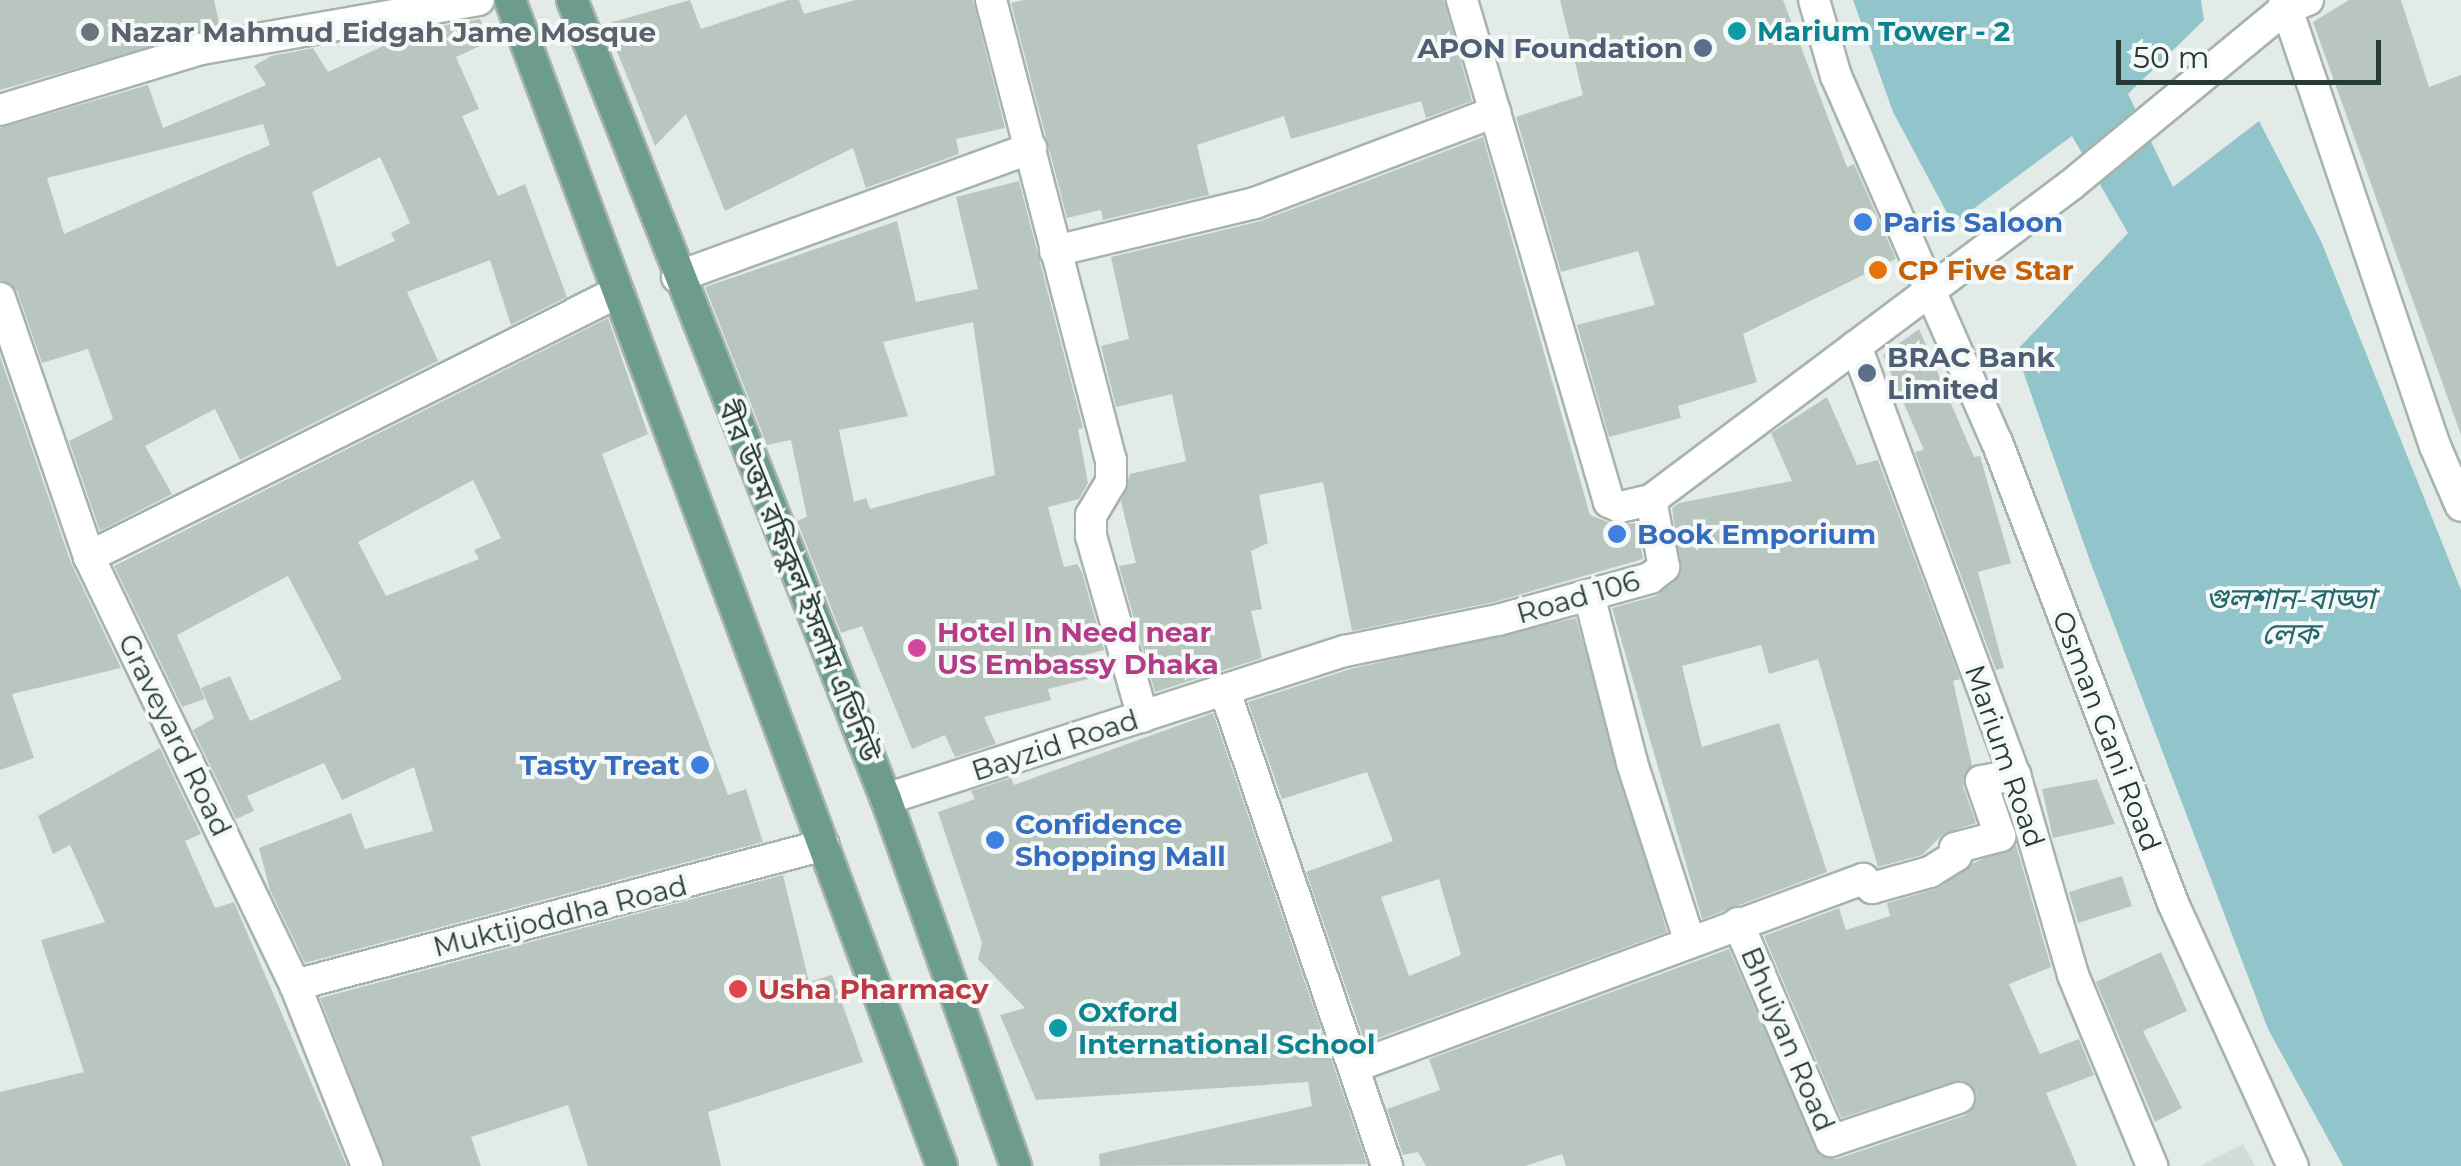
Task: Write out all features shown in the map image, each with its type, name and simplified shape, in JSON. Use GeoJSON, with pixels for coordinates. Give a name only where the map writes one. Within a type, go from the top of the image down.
{"type":"FeatureCollection","features":[{"type":"Feature","properties":{"kind":"main road"},"geometry":{"type":"LineString","coordinates":[[510,0],[942,1166]]}},
{"type":"Feature","properties":{"kind":"main road","name":"বীর উত্তম রফিকুল ইসলাম এভিনিউ"},"geometry":{"type":"LineString","coordinates":[[572,0],[677,278],[886,799],[1016,1166]]}},
{"type":"Feature","properties":{"kind":"street"},"geometry":{"type":"LineString","coordinates":[[0,110],[201,49],[479,0]]}},
{"type":"Feature","properties":{"kind":"street"},"geometry":{"type":"LineString","coordinates":[[991,0],[1111,460],[1110,482],[1091,514],[1091,536],[1142,717]]}},
{"type":"Feature","properties":{"kind":"street"},"geometry":{"type":"LineString","coordinates":[[1462,0],[1609,502],[1620,507],[1651,500],[2072,185],[2292,3],[2448,441],[2461,506]]}},
{"type":"Feature","properties":{"kind":"street","name":"Osman Gani Road"},"geometry":{"type":"LineString","coordinates":[[1814,0],[1836,76],[1934,290],[2172,901],[2293,1166]]}},
{"type":"Feature","properties":{"kind":"street"},"geometry":{"type":"LineString","coordinates":[[1054,251],[1255,204],[1495,112]]}},
{"type":"Feature","properties":{"kind":"street"},"geometry":{"type":"LineString","coordinates":[[677,278],[1031,148]]}},
{"type":"Feature","properties":{"kind":"street"},"geometry":{"type":"LineString","coordinates":[[89,558],[618,292]]}},
{"type":"Feature","properties":{"kind":"street","name":"Graveyard Road"},"geometry":{"type":"LineString","coordinates":[[0,298],[89,558],[295,985],[367,1166]]}},
{"type":"Feature","properties":{"kind":"street","name":"Marium Road"},"geometry":{"type":"LineString","coordinates":[[1856,346],[2016,775],[2073,975],[2152,1166]]}},
{"type":"Feature","properties":{"kind":"street","name":"Road 106"},"geometry":{"type":"LineString","coordinates":[[1225,691],[1345,651],[1650,578],[1664,567],[1651,500]]}},
{"type":"Feature","properties":{"kind":"street"},"geometry":{"type":"LineString","coordinates":[[1588,595],[1632,762],[1689,940]]}},
{"type":"Feature","properties":{"kind":"street"},"geometry":{"type":"LineString","coordinates":[[1225,691],[1388,1166]]}},
{"type":"Feature","properties":{"kind":"street","name":"Bayzid Road"},"geometry":{"type":"LineString","coordinates":[[886,799],[1225,691]]}},
{"type":"Feature","properties":{"kind":"street"},"geometry":{"type":"LineString","coordinates":[[1354,1067],[1862,879],[1872,888],[1930,872],[1956,856],[1955,848],[2000,836],[1981,781],[2016,775]]}},
{"type":"Feature","properties":{"kind":"street","name":"Muktijoddha Road"},"geometry":{"type":"LineString","coordinates":[[295,985],[824,845]]}},
{"type":"Feature","properties":{"kind":"street","name":"Bhuiyan Road"},"geometry":{"type":"LineString","coordinates":[[1738,923],[1831,1142],[1959,1098]]}},
{"type":"Feature","properties":{"kind":"shaded area"},"geometry":{"type":"Polygon","coordinates":[[[2243,1144],[2255,1166],[2200,1166],[2243,1144]]]}},
{"type":"Feature","properties":{"kind":"water","name":"গুলশান-বাড্ডা লেক"},"geometry":{"type":"Polygon","coordinates":[[[1853,0],[2201,0],[2204,20],[2128,94],[2173,187],[2259,121],[2321,241],[2461,590],[2461,1166],[2343,1166],[2268,1029],[2090,561],[2016,351],[2128,233],[2072,136],[1953,224],[1893,112],[1853,0]]]}},
{"type":"Feature","properties":{"kind":"building"},"geometry":{"type":"Polygon","coordinates":[[[0,0],[214,0],[220,27],[0,90],[0,0]]]}},
{"type":"Feature","properties":{"kind":"building"},"geometry":{"type":"Polygon","coordinates":[[[690,0],[701,29],[788,0],[799,0],[804,14],[855,0],[973,0],[1005,128],[956,139],[959,154],[866,188],[853,148],[725,211],[686,114],[655,146],[606,24],[690,0]]]}},
{"type":"Feature","properties":{"kind":"building"},"geometry":{"type":"Polygon","coordinates":[[[1444,0],[1472,101],[1426,118],[1421,101],[1291,139],[1284,116],[1197,145],[1209,195],[1103,220],[1101,210],[1067,218],[1011,3],[1444,0]]]}},
{"type":"Feature","properties":{"kind":"building"},"geometry":{"type":"Polygon","coordinates":[[[1560,0],[1783,0],[1847,167],[1854,164],[1896,259],[1743,334],[1757,382],[1678,406],[1681,418],[1609,437],[1577,325],[1655,305],[1638,251],[1561,272],[1516,117],[1583,95],[1560,0]]]}},
{"type":"Feature","properties":{"kind":"building"},"geometry":{"type":"Polygon","coordinates":[[[2349,0],[2401,0],[2429,87],[2461,75],[2461,435],[2313,22],[2349,0]]]}},
{"type":"Feature","properties":{"kind":"building"},"geometry":{"type":"Polygon","coordinates":[[[480,19],[491,41],[456,57],[479,109],[462,116],[498,196],[525,184],[567,297],[511,325],[490,260],[407,292],[438,361],[240,460],[215,409],[145,446],[172,494],[100,531],[69,441],[113,419],[88,349],[42,363],[17,291],[0,280],[0,128],[148,85],[163,128],[266,85],[254,66],[271,56],[313,48],[328,72],[417,30],[480,19]],[[263,124],[47,178],[64,234],[270,145],[263,124]],[[380,157],[312,192],[337,267],[395,241],[391,233],[410,223],[380,157]]]}},
{"type":"Feature","properties":{"kind":"building"},"geometry":{"type":"Polygon","coordinates":[[[1483,137],[1590,515],[1613,524],[1636,523],[1643,559],[1494,602],[1352,631],[1323,482],[1259,495],[1268,543],[1251,551],[1262,609],[1251,611],[1262,658],[1155,692],[1119,566],[1136,563],[1121,502],[1130,474],[1186,461],[1172,394],[1116,407],[1101,346],[1129,339],[1111,257],[1261,221],[1483,137]]]}},
{"type":"Feature","properties":{"kind":"building"},"geometry":{"type":"Polygon","coordinates":[[[1019,181],[1083,428],[1078,429],[1088,483],[1079,499],[1048,507],[1064,567],[1077,564],[1082,572],[1104,650],[1081,656],[1088,679],[1048,689],[1051,700],[984,717],[996,744],[955,757],[945,735],[912,749],[862,626],[841,633],[797,521],[807,517],[791,440],[767,445],[705,287],[897,221],[916,302],[978,289],[956,197],[1019,181]],[[973,322],[883,342],[908,416],[839,430],[854,502],[866,498],[870,509],[995,475],[973,322]]]}},
{"type":"Feature","properties":{"kind":"building"},"geometry":{"type":"Polygon","coordinates":[[[608,318],[648,434],[602,454],[728,795],[746,789],[763,842],[305,963],[270,890],[259,848],[351,813],[365,849],[433,831],[414,767],[342,800],[324,763],[247,796],[254,811],[236,819],[193,730],[214,718],[201,688],[230,676],[250,721],[342,679],[288,576],[177,635],[205,699],[182,707],[114,566],[608,318]],[[473,480],[358,542],[386,596],[479,559],[474,550],[501,538],[473,480]]]}},
{"type":"Feature","properties":{"kind":"building"},"geometry":{"type":"Polygon","coordinates":[[[1919,329],[1974,457],[1980,456],[2011,563],[1978,572],[2004,668],[1996,670],[1915,452],[1924,450],[1883,355],[1919,329]]]}},
{"type":"Feature","properties":{"kind":"building"},"geometry":{"type":"Polygon","coordinates":[[[0,356],[71,563],[121,668],[12,694],[34,758],[0,770],[0,356]]]}},
{"type":"Feature","properties":{"kind":"building"},"geometry":{"type":"Polygon","coordinates":[[[1827,397],[1857,465],[1878,460],[1960,679],[1953,681],[1972,765],[1963,786],[1976,823],[1943,834],[1922,855],[1878,867],[1818,659],[1769,674],[1761,645],[1682,666],[1702,747],[1779,723],[1827,872],[1702,919],[1612,608],[1656,596],[1681,574],[1672,508],[1679,503],[1792,481],[1771,433],[1827,397]]]}},
{"type":"Feature","properties":{"kind":"building"},"geometry":{"type":"Polygon","coordinates":[[[1576,618],[1667,932],[1365,1043],[1306,872],[1393,841],[1367,772],[1282,799],[1248,702],[1350,669],[1576,618]],[[1439,879],[1381,897],[1409,976],[1461,955],[1439,879]]]}},
{"type":"Feature","properties":{"kind":"building"},"geometry":{"type":"Polygon","coordinates":[[[1213,713],[1367,1164],[1100,1166],[1099,1154],[1312,1106],[1308,1082],[1036,1100],[1000,1015],[1025,1008],[978,959],[982,943],[938,812],[975,799],[971,791],[1011,778],[1014,785],[1213,713]]]}},
{"type":"Feature","properties":{"kind":"building"},"geometry":{"type":"Polygon","coordinates":[[[160,748],[201,834],[185,841],[215,908],[234,902],[347,1166],[0,1166],[0,1092],[84,1072],[41,940],[105,922],[70,845],[53,854],[38,816],[160,748]]]}},
{"type":"Feature","properties":{"kind":"building"},"geometry":{"type":"Polygon","coordinates":[[[2097,779],[2115,824],[2053,838],[2042,789],[2097,779]]]}},
{"type":"Feature","properties":{"kind":"building"},"geometry":{"type":"Polygon","coordinates":[[[2016,845],[2051,967],[2009,984],[2040,1054],[2079,1039],[2094,1075],[2046,1093],[2077,1166],[1566,1166],[1562,1154],[1525,1166],[1426,1166],[1418,1152],[1403,1155],[1387,1109],[1440,1090],[1429,1059],[1729,949],[1820,1156],[1837,1159],[1966,1115],[1977,1093],[1962,1080],[1841,1118],[1764,936],[1839,908],[1846,930],[1890,916],[1887,903],[1939,888],[1973,863],[2016,845]]]}},
{"type":"Feature","properties":{"kind":"building"},"geometry":{"type":"Polygon","coordinates":[[[783,875],[809,982],[832,975],[863,1062],[708,1112],[721,1166],[588,1166],[568,1105],[471,1137],[481,1166],[385,1166],[320,998],[783,875]]]}},
{"type":"Feature","properties":{"kind":"building"},"geometry":{"type":"Polygon","coordinates":[[[2122,876],[2132,906],[2078,923],[2069,892],[2122,876]]]}},
{"type":"Feature","properties":{"kind":"building"},"geometry":{"type":"Polygon","coordinates":[[[2161,952],[2187,1011],[2143,1031],[2182,1108],[2155,1122],[2096,982],[2161,952]]]}},
{"type":"Feature","properties":{"kind":"place","name":"Marium Tower - 2"},"geometry":{"type":"Point","coordinates":[1737,31]}},
{"type":"Feature","properties":{"kind":"place","name":"Nazar Mahmud Eidgah Jame Mosque"},"geometry":{"type":"Point","coordinates":[90,32]}},
{"type":"Feature","properties":{"kind":"place","name":"APON Foundation"},"geometry":{"type":"Point","coordinates":[1703,48]}},
{"type":"Feature","properties":{"kind":"place","name":"Paris Saloon"},"geometry":{"type":"Point","coordinates":[1863,222]}},
{"type":"Feature","properties":{"kind":"place","name":"CP Five Star"},"geometry":{"type":"Point","coordinates":[1878,270]}},
{"type":"Feature","properties":{"kind":"place","name":"BRAC Bank Limited"},"geometry":{"type":"Point","coordinates":[1867,373]}},
{"type":"Feature","properties":{"kind":"place","name":"Book Emporium"},"geometry":{"type":"Point","coordinates":[1617,534]}},
{"type":"Feature","properties":{"kind":"place","name":"Hotel In Need near US Embassy Dhaka"},"geometry":{"type":"Point","coordinates":[917,648]}},
{"type":"Feature","properties":{"kind":"place","name":"Tasty Treat"},"geometry":{"type":"Point","coordinates":[700,765]}},
{"type":"Feature","properties":{"kind":"place","name":"Confidence Shopping Mall"},"geometry":{"type":"Point","coordinates":[995,840]}},
{"type":"Feature","properties":{"kind":"place","name":"Usha Pharmacy"},"geometry":{"type":"Point","coordinates":[738,989]}},
{"type":"Feature","properties":{"kind":"place","name":"Oxford International School"},"geometry":{"type":"Point","coordinates":[1058,1028]}}]}
